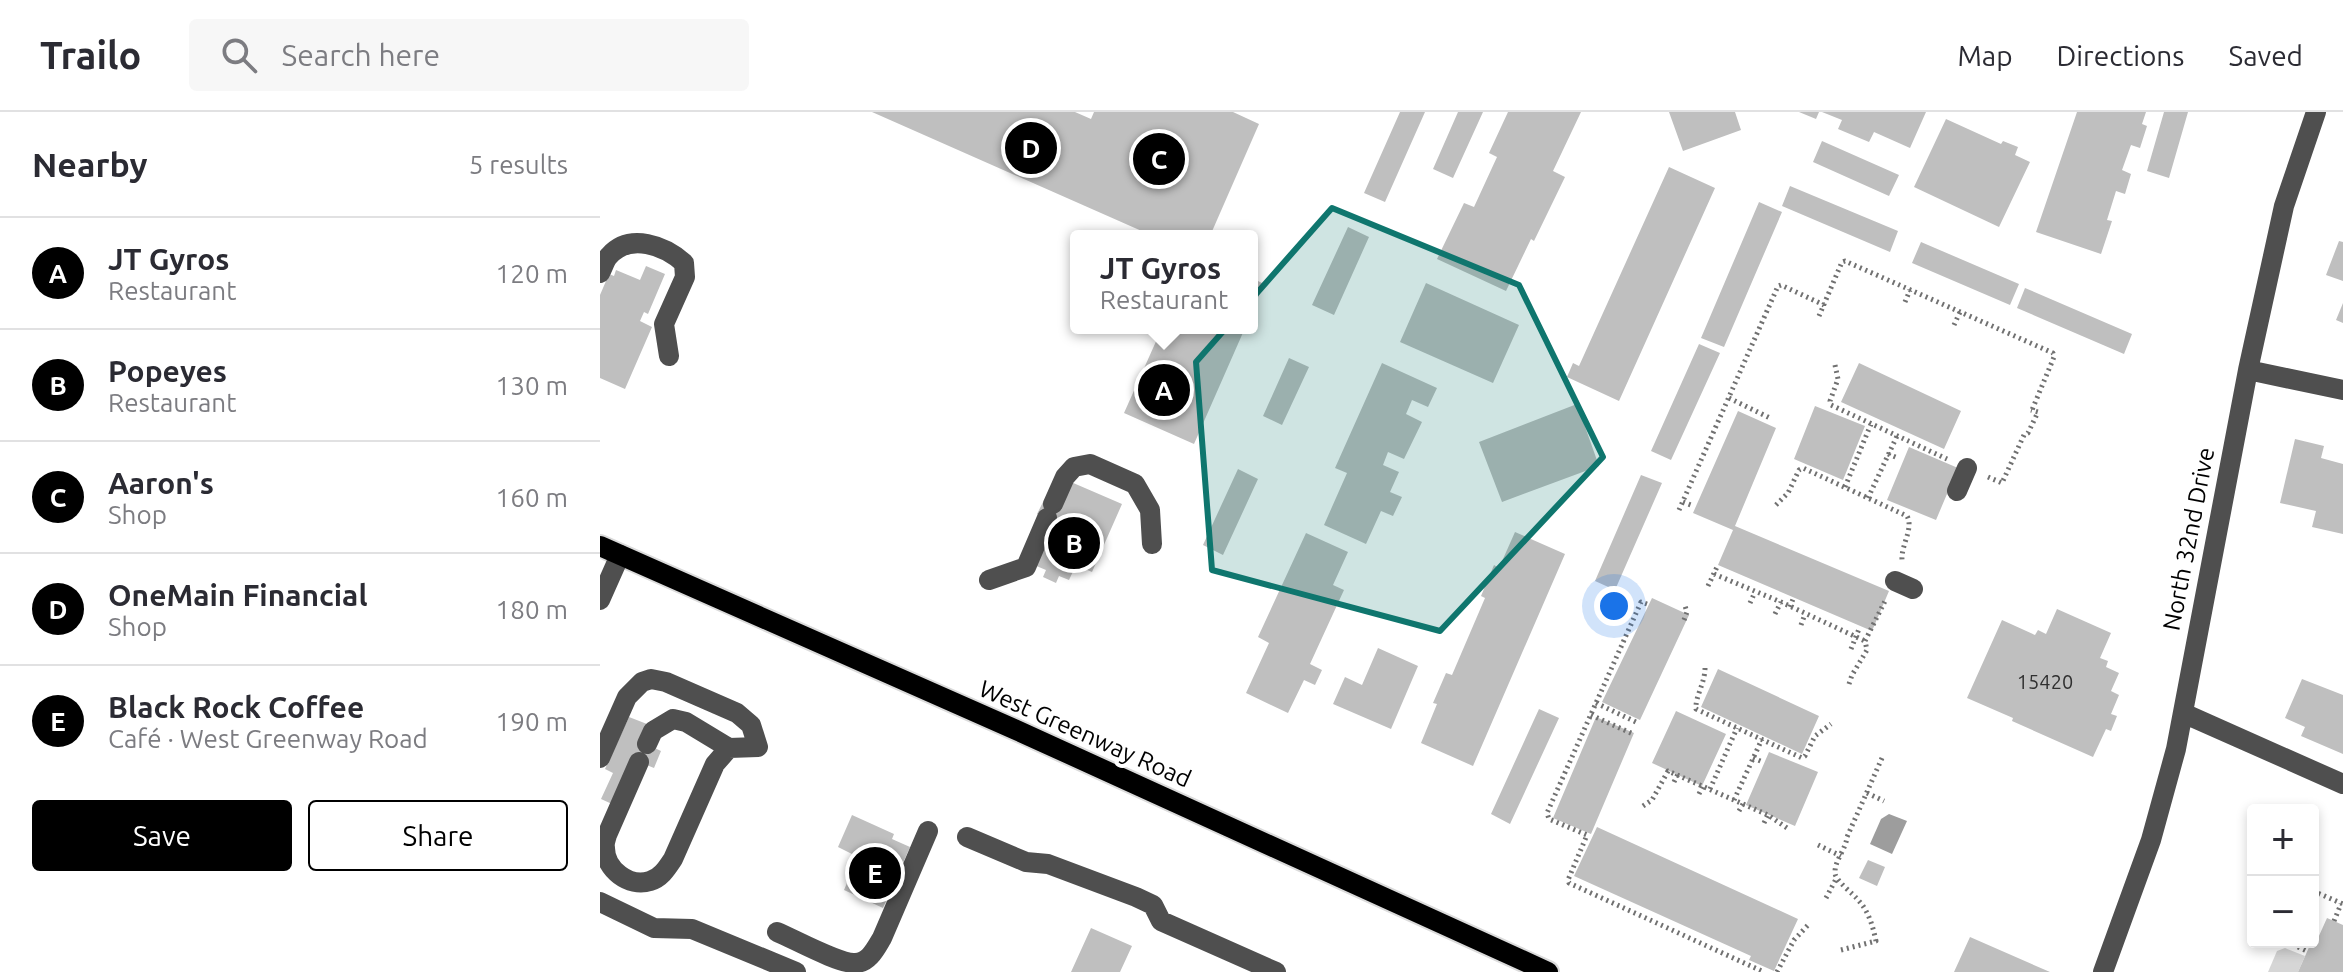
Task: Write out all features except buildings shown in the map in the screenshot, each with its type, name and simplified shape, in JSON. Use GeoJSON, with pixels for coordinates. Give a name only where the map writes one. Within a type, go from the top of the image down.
{"type":"FeatureCollection","features":[{"type":"Feature","properties":{"kind":"main road","name":"West Greenway Road"},"geometry":{"type":"LineString","coordinates":[[600,546],[1014,729],[1548,972]]}},
{"type":"Feature","properties":{"kind":"street","name":"North 32nd Drive"},"geometry":{"type":"LineString","coordinates":[[2103,972],[2151,840],[2176,749],[2248,370],[2284,206],[2316,112]]}},
{"type":"Feature","properties":{"kind":"street"},"geometry":{"type":"LineString","coordinates":[[600,273],[609,256],[630,243],[649,244],[674,254],[684,263],[685,277],[664,324],[669,356]]}},
{"type":"Feature","properties":{"kind":"street"},"geometry":{"type":"LineString","coordinates":[[2248,370],[2343,390]]}},
{"type":"Feature","properties":{"kind":"street"},"geometry":{"type":"LineString","coordinates":[[989,580],[1026,567],[1065,477],[1074,467],[1090,464],[1135,484],[1150,510],[1152,544]]}},
{"type":"Feature","properties":{"kind":"street"},"geometry":{"type":"LineString","coordinates":[[1957,491],[1968,468]]}},
{"type":"Feature","properties":{"kind":"street"},"geometry":{"type":"LineString","coordinates":[[600,600],[620,555]]}},
{"type":"Feature","properties":{"kind":"street"},"geometry":{"type":"LineString","coordinates":[[600,758],[627,697],[642,682],[651,679],[666,682],[737,713],[751,725],[758,747],[729,748],[686,722],[673,719],[653,731],[607,835],[605,848],[608,862],[615,871],[625,879],[639,883],[651,881],[663,873],[673,859],[715,764],[729,748]]}},
{"type":"Feature","properties":{"kind":"street"},"geometry":{"type":"LineString","coordinates":[[2183,713],[2343,784]]}},
{"type":"Feature","properties":{"kind":"street"},"geometry":{"type":"LineString","coordinates":[[777,932],[841,960],[854,963],[865,960],[882,938],[928,831]]}},
{"type":"Feature","properties":{"kind":"street"},"geometry":{"type":"LineString","coordinates":[[967,837],[1026,862],[1048,864],[1136,897],[1153,905],[1161,921],[1276,972]]}},
{"type":"Feature","properties":{"kind":"street"},"geometry":{"type":"LineString","coordinates":[[600,902],[654,928],[692,929],[796,972]]}},
{"type":"Feature","properties":{"kind":"path"},"geometry":{"type":"LineString","coordinates":[[1819,316],[1845,261],[2055,355],[2031,410],[2038,412],[2002,483],[1830,404],[1838,379],[1835,365]]}},
{"type":"Feature","properties":{"kind":"path"},"geometry":{"type":"LineString","coordinates":[[1679,510],[1716,437],[1723,410],[1778,286],[1824,305]]}},
{"type":"Feature","properties":{"kind":"path"},"geometry":{"type":"LineString","coordinates":[[1905,302],[1910,290]]}},
{"type":"Feature","properties":{"kind":"path"},"geometry":{"type":"LineString","coordinates":[[1774,296],[1781,299]]}},
{"type":"Feature","properties":{"kind":"path"},"geometry":{"type":"LineString","coordinates":[[1954,325],[1960,312]]}},
{"type":"Feature","properties":{"kind":"path"},"geometry":{"type":"LineString","coordinates":[[1763,321],[1770,324]]}},
{"type":"Feature","properties":{"kind":"path"},"geometry":{"type":"LineString","coordinates":[[1746,361],[1753,364]]}},
{"type":"Feature","properties":{"kind":"path"},"geometry":{"type":"LineString","coordinates":[[1734,386],[1741,389]]}},
{"type":"Feature","properties":{"kind":"path"},"geometry":{"type":"LineString","coordinates":[[1729,398],[1772,419]]}},
{"type":"Feature","properties":{"kind":"path"},"geometry":{"type":"LineString","coordinates":[[1723,410],[1731,413]]}},
{"type":"Feature","properties":{"kind":"path"},"geometry":{"type":"LineString","coordinates":[[1845,487],[1860,441],[1871,424]]}},
{"type":"Feature","properties":{"kind":"path"},"geometry":{"type":"LineString","coordinates":[[1868,498],[1877,486],[1897,436]]}},
{"type":"Feature","properties":{"kind":"path"},"geometry":{"type":"LineString","coordinates":[[1888,454],[1898,458]]}},
{"type":"Feature","properties":{"kind":"path"},"geometry":{"type":"LineString","coordinates":[[1776,505],[1788,493],[1801,468],[1836,487],[1845,487],[1878,506],[1907,516],[1910,521],[1902,561]]}},
{"type":"Feature","properties":{"kind":"path"},"geometry":{"type":"LineString","coordinates":[[1808,479],[1811,472]]}},
{"type":"Feature","properties":{"kind":"path"},"geometry":{"type":"LineString","coordinates":[[1694,477],[1702,480]]}},
{"type":"Feature","properties":{"kind":"path"},"geometry":{"type":"LineString","coordinates":[[1683,502],[1691,505]]}},
{"type":"Feature","properties":{"kind":"path"},"geometry":{"type":"LineString","coordinates":[[1897,519],[1900,512]]}},
{"type":"Feature","properties":{"kind":"path"},"geometry":{"type":"LineString","coordinates":[[1708,586],[1717,567]]}},
{"type":"Feature","properties":{"kind":"path"},"geometry":{"type":"LineString","coordinates":[[1714,574],[1755,592],[1767,592],[1805,614],[1817,614],[1865,641]]}},
{"type":"Feature","properties":{"kind":"path"},"geometry":{"type":"LineString","coordinates":[[1741,585],[1743,578]]}},
{"type":"Feature","properties":{"kind":"path"},"geometry":{"type":"LineString","coordinates":[[1849,684],[1867,650],[1865,641],[1898,589]]}},
{"type":"Feature","properties":{"kind":"path"},"geometry":{"type":"LineString","coordinates":[[1750,603],[1755,592]]}},
{"type":"Feature","properties":{"kind":"path"},"geometry":{"type":"LineString","coordinates":[[1790,607],[1793,599]]}},
{"type":"Feature","properties":{"kind":"path"},"geometry":{"type":"LineString","coordinates":[[1647,604],[1641,602],[1633,628],[1596,703],[1565,782],[1553,808],[1547,813],[1549,819],[1587,835],[1568,880],[1603,900],[1638,910],[1688,932],[1737,955],[1764,972]]}},
{"type":"Feature","properties":{"kind":"path"},"geometry":{"type":"LineString","coordinates":[[1775,614],[1781,602]]}},
{"type":"Feature","properties":{"kind":"path"},"geometry":{"type":"LineString","coordinates":[[1684,603],[1687,612],[1684,620]]}},
{"type":"Feature","properties":{"kind":"path"},"geometry":{"type":"LineString","coordinates":[[1801,625],[1805,614]]}},
{"type":"Feature","properties":{"kind":"path"},"geometry":{"type":"LineString","coordinates":[[1851,649],[1859,629]]}},
{"type":"Feature","properties":{"kind":"path"},"geometry":{"type":"LineString","coordinates":[[1705,668],[1704,683],[1695,707],[1803,758],[1815,736],[1831,724]]}},
{"type":"Feature","properties":{"kind":"path"},"geometry":{"type":"LineString","coordinates":[[1596,703],[1638,723]]}},
{"type":"Feature","properties":{"kind":"path"},"geometry":{"type":"LineString","coordinates":[[1591,715],[1633,734]]}},
{"type":"Feature","properties":{"kind":"path"},"geometry":{"type":"LineString","coordinates":[[1699,794],[1713,776],[1725,745],[1737,728]]}},
{"type":"Feature","properties":{"kind":"path"},"geometry":{"type":"LineString","coordinates":[[1734,800],[1742,790],[1762,739]]}},
{"type":"Feature","properties":{"kind":"path"},"geometry":{"type":"LineString","coordinates":[[1753,758],[1763,762]]}},
{"type":"Feature","properties":{"kind":"path"},"geometry":{"type":"LineString","coordinates":[[1841,950],[1876,941],[1864,907],[1836,879],[1834,871],[1882,758]]}},
{"type":"Feature","properties":{"kind":"path"},"geometry":{"type":"LineString","coordinates":[[1643,806],[1652,800],[1668,771],[1768,815],[1790,830]]}},
{"type":"Feature","properties":{"kind":"path"},"geometry":{"type":"LineString","coordinates":[[1674,782],[1678,774]]}},
{"type":"Feature","properties":{"kind":"path"},"geometry":{"type":"LineString","coordinates":[[1867,793],[1884,801]]}},
{"type":"Feature","properties":{"kind":"path"},"geometry":{"type":"LineString","coordinates":[[1739,811],[1743,804]]}},
{"type":"Feature","properties":{"kind":"path"},"geometry":{"type":"LineString","coordinates":[[1764,823],[1768,815]]}},
{"type":"Feature","properties":{"kind":"path"},"geometry":{"type":"LineString","coordinates":[[1818,845],[1841,856]]}},
{"type":"Feature","properties":{"kind":"path"},"geometry":{"type":"LineString","coordinates":[[1826,898],[1836,879]]}},
{"type":"Feature","properties":{"kind":"path"},"geometry":{"type":"LineString","coordinates":[[2319,894],[2342,904],[2334,921]]}},
{"type":"Feature","properties":{"kind":"path"},"geometry":{"type":"LineString","coordinates":[[1777,972],[1794,940],[1809,924]]}},
{"type":"Feature","properties":{"kind":"path"},"geometry":{"type":"LineString","coordinates":[[2300,948],[2307,951]]}},
{"type":"Feature","properties":{"kind":"highlighted area"},"geometry":{"type":"Polygon","coordinates":[[[1332,208],[1519,285],[1603,457],[1440,631],[1212,570],[1196,362],[1332,208]]]}},
{"type":"Feature","properties":{"kind":"shaded area"},"geometry":{"type":"Polygon","coordinates":[[[1889,814],[1907,821],[1892,854],[1870,844],[1881,819],[1889,814]]]}},
{"type":"Feature","properties":{"kind":"shaded area"},"geometry":{"type":"Polygon","coordinates":[[[2285,948],[2305,956],[2298,972],[2268,972],[2277,951],[2285,948]]]}},
{"type":"Feature","properties":{"kind":"place","name":"OneMain Financial"},"geometry":{"type":"Point","coordinates":[1031,148]}},
{"type":"Feature","properties":{"kind":"place","name":"Aaron's"},"geometry":{"type":"Point","coordinates":[1159,159]}},
{"type":"Feature","properties":{"kind":"place","name":"JT Gyros"},"geometry":{"type":"Point","coordinates":[1164,390]}},
{"type":"Feature","properties":{"kind":"place","name":"Popeyes"},"geometry":{"type":"Point","coordinates":[1074,543]}},
{"type":"Feature","properties":{"kind":"place","name":"Black Rock Coffee"},"geometry":{"type":"Point","coordinates":[875,873]}}]}
